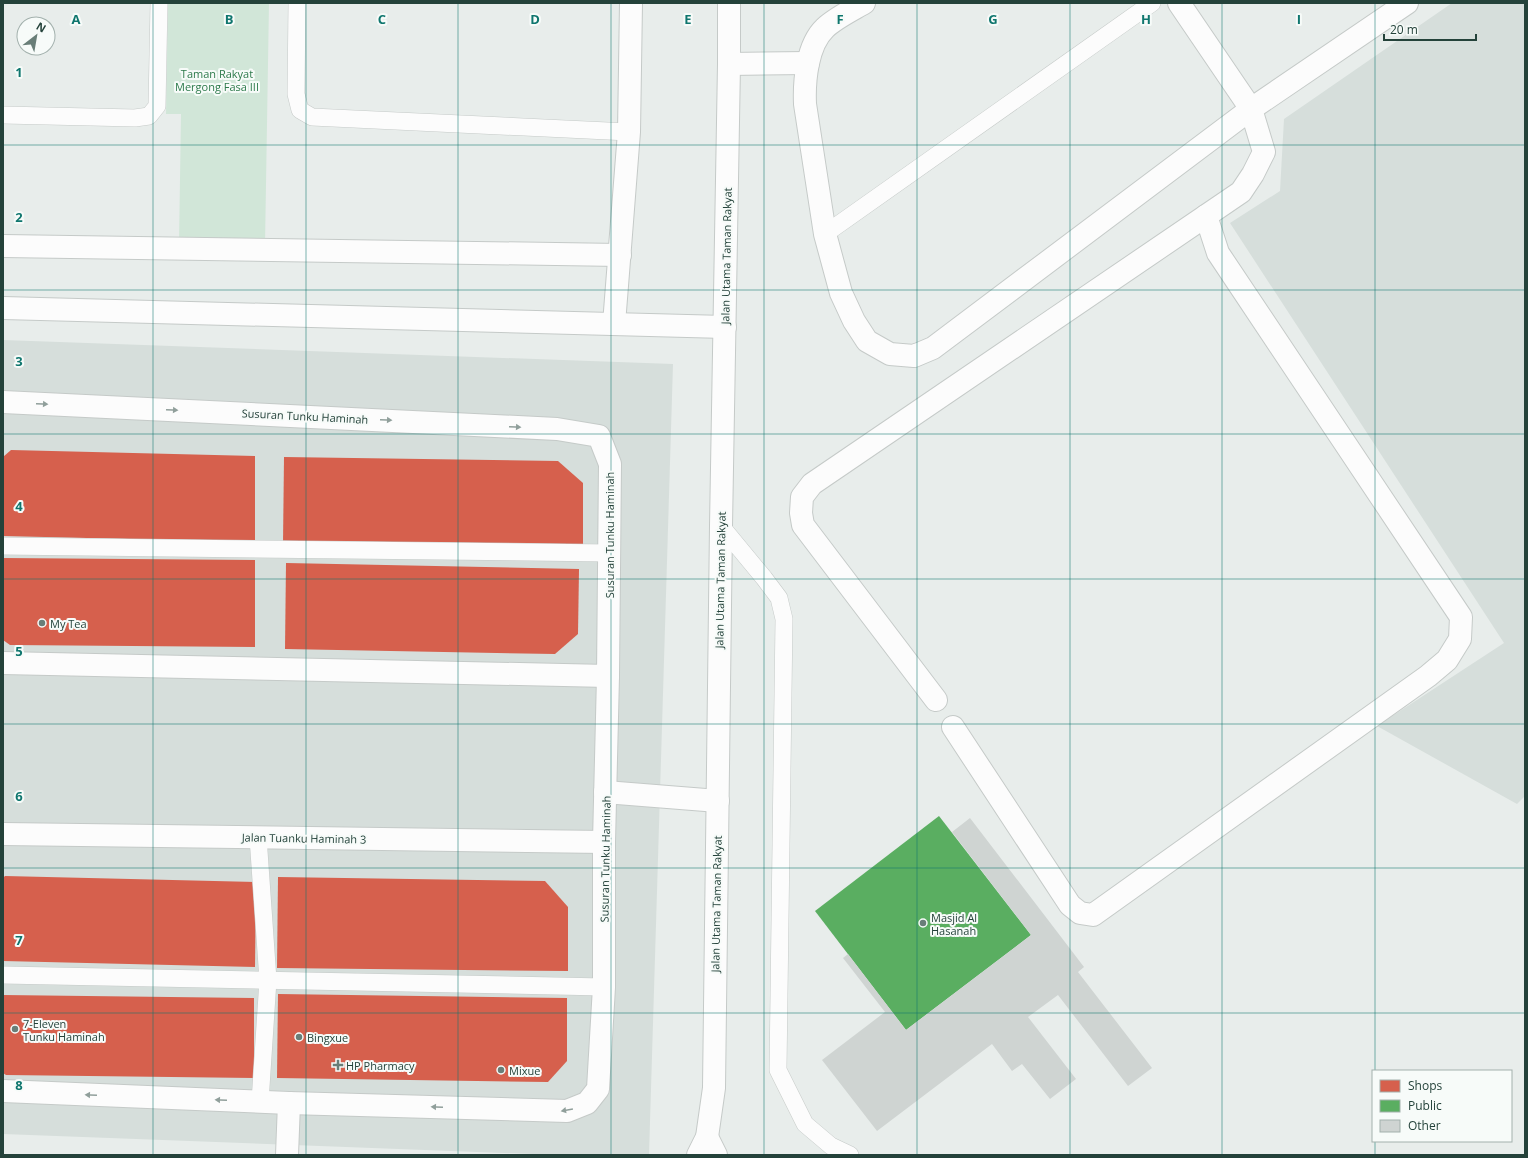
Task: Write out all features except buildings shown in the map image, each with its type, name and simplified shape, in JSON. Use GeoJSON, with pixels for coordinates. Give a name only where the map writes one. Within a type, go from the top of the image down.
{"type":"FeatureCollection","features":[{"type":"Feature","properties":{"kind":"street"},"geometry":{"type":"LineString","coordinates":[[614,324],[629,132],[631,3]]}},
{"type":"Feature","properties":{"kind":"street","name":"Jalan Utama Taman Rakyat"},"geometry":{"type":"LineString","coordinates":[[707,1149],[714,1088],[729,3]]}},
{"type":"Feature","properties":{"kind":"street"},"geometry":{"type":"LineString","coordinates":[[864,3],[824,28],[815,42],[808,63],[804,84],[804,104],[825,234],[841,293],[854,321],[867,340],[890,354],[914,356],[933,348],[1251,109],[1407,3]]}},
{"type":"Feature","properties":{"kind":"street"},"geometry":{"type":"LineString","coordinates":[[936,700],[803,525],[801,513],[802,497],[812,484],[1241,192],[1253,174],[1264,152],[1251,109],[1179,3]]}},
{"type":"Feature","properties":{"kind":"street"},"geometry":{"type":"LineString","coordinates":[[729,64],[808,63]]}},
{"type":"Feature","properties":{"kind":"street"},"geometry":{"type":"LineString","coordinates":[[953,727],[1070,905],[1080,914],[1093,915],[1428,676],[1447,660],[1460,639],[1461,616],[1218,253],[1206,216]]}},
{"type":"Feature","properties":{"kind":"street"},"geometry":{"type":"LineString","coordinates":[[3,246],[620,254]]}},
{"type":"Feature","properties":{"kind":"street"},"geometry":{"type":"LineString","coordinates":[[3,308],[725,327]]}},
{"type":"Feature","properties":{"kind":"street","name":"Susuran Tunku Haminah"},"geometry":{"type":"LineString","coordinates":[[3,402],[557,429],[599,436],[610,464],[608,676],[604,842],[604,987],[598,1089],[587,1103],[567,1111],[289,1103]]}},
{"type":"Feature","properties":{"kind":"street"},"geometry":{"type":"LineString","coordinates":[[3,663],[608,676]]}},
{"type":"Feature","properties":{"kind":"street"},"geometry":{"type":"LineString","coordinates":[[605,792],[718,801]]}},
{"type":"Feature","properties":{"kind":"street","name":"Jalan Tuanku Haminah 3"},"geometry":{"type":"LineString","coordinates":[[3,834],[604,842]]}},
{"type":"Feature","properties":{"kind":"street"},"geometry":{"type":"LineString","coordinates":[[3,1091],[289,1103],[287,1155]]}},
{"type":"Feature","properties":{"kind":"lane"},"geometry":{"type":"LineString","coordinates":[[3,115],[135,118],[150,116],[157,106],[159,3]]}},
{"type":"Feature","properties":{"kind":"lane"},"geometry":{"type":"LineString","coordinates":[[297,3],[296,94],[300,110],[312,116],[629,132]]}},
{"type":"Feature","properties":{"kind":"lane"},"geometry":{"type":"LineString","coordinates":[[825,234],[1152,3]]}},
{"type":"Feature","properties":{"kind":"lane"},"geometry":{"type":"LineString","coordinates":[[721,526],[779,598],[784,619],[778,1070],[805,1124],[831,1146],[850,1155]]}},
{"type":"Feature","properties":{"kind":"lane"},"geometry":{"type":"LineString","coordinates":[[3,546],[609,553]]}},
{"type":"Feature","properties":{"kind":"lane"},"geometry":{"type":"LineString","coordinates":[[258,837],[268,980],[260,1102]]}},
{"type":"Feature","properties":{"kind":"lane"},"geometry":{"type":"LineString","coordinates":[[3,975],[604,987]]}},
{"type":"Feature","properties":{"kind":"shaded area"},"geometry":{"type":"Polygon","coordinates":[[[1452,3],[1525,3],[1525,796],[1517,804],[1377,726],[1504,643],[1230,223],[1280,191],[1284,119],[1452,3]]]}},
{"type":"Feature","properties":{"kind":"shaded area"},"geometry":{"type":"Polygon","coordinates":[[[3,340],[673,364],[649,1155],[558,1155],[3,1134],[3,340]]]}},
{"type":"Feature","properties":{"kind":"green space","name":"Taman Rakyat Mergong Fasa III"},"geometry":{"type":"Polygon","coordinates":[[[168,3],[269,3],[265,245],[179,244],[181,114],[166,114],[168,3]]]}},
{"type":"Feature","properties":{"kind":"place","name":"My Tea"},"geometry":{"type":"Point","coordinates":[42,623]}},
{"type":"Feature","properties":{"kind":"place","name":"Masjid Al Hasanah"},"geometry":{"type":"Point","coordinates":[923,923]}},
{"type":"Feature","properties":{"kind":"place","name":"7-Eleven Tunku Haminah"},"geometry":{"type":"Point","coordinates":[15,1029]}},
{"type":"Feature","properties":{"kind":"place","name":"Bingxue"},"geometry":{"type":"Point","coordinates":[299,1037]}},
{"type":"Feature","properties":{"kind":"place","name":"HP Pharmacy"},"geometry":{"type":"Point","coordinates":[338,1065]}},
{"type":"Feature","properties":{"kind":"place","name":"Mixue"},"geometry":{"type":"Point","coordinates":[501,1070]}}]}
